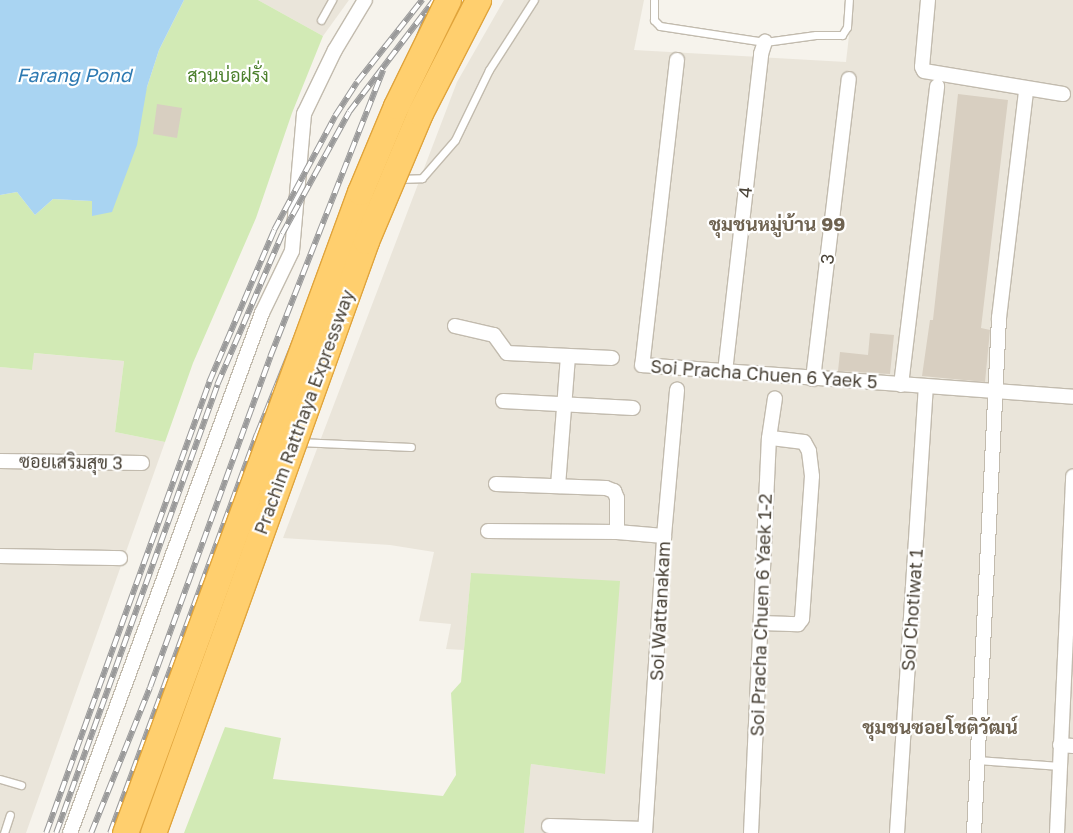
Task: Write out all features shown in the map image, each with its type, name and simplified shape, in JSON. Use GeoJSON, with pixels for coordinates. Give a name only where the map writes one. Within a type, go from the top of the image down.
{"type":"FeatureCollection","features":[{"type":"Feature","properties":{"kind":"highway","name":"Prachim Ratthaya Expressway"},"geometry":{"type":"LineString","coordinates":[[127,833],[360,192],[396,106],[448,0]]}},
{"type":"Feature","properties":{"kind":"highway","name":"Prachim Ratthaya Expressway"},"geometry":{"type":"LineString","coordinates":[[153,833],[369,233],[420,113],[478,0]]}},
{"type":"Feature","properties":{"kind":"street"},"geometry":{"type":"LineString","coordinates":[[70,833],[259,323],[292,251],[304,114],[335,50],[365,0]]}},
{"type":"Feature","properties":{"kind":"street"},"geometry":{"type":"LineString","coordinates":[[928,0],[922,67],[924,72],[1026,90],[1063,94]]}},
{"type":"Feature","properties":{"kind":"street","name":"4"},"geometry":{"type":"LineString","coordinates":[[725,372],[761,54],[765,42]]}},
{"type":"Feature","properties":{"kind":"street","name":"Soi Pracha Chuen 6 Yaek 5"},"geometry":{"type":"LineString","coordinates":[[677,60],[640,362],[645,367],[1073,397]]}},
{"type":"Feature","properties":{"kind":"street","name":"3"},"geometry":{"type":"LineString","coordinates":[[813,379],[849,79]]}},
{"type":"Feature","properties":{"kind":"street"},"geometry":{"type":"LineString","coordinates":[[901,385],[937,86]]}},
{"type":"Feature","properties":{"kind":"street"},"geometry":{"type":"LineString","coordinates":[[974,833],[995,392],[1010,202],[1026,90]]}},
{"type":"Feature","properties":{"kind":"street"},"geometry":{"type":"LineString","coordinates":[[455,326],[494,335],[507,353],[612,358]]}},
{"type":"Feature","properties":{"kind":"street"},"geometry":{"type":"LineString","coordinates":[[558,486],[568,356]]}},
{"type":"Feature","properties":{"kind":"street","name":"Soi Chotiwat 1"},"geometry":{"type":"LineString","coordinates":[[897,833],[926,387]]}},
{"type":"Feature","properties":{"kind":"street","name":"Soi Wattanakam"},"geometry":{"type":"LineString","coordinates":[[645,831],[664,536],[677,390]]}},
{"type":"Feature","properties":{"kind":"street","name":"Soi Pracha Chuen 6 Yaek 1-2"},"geometry":{"type":"LineString","coordinates":[[751,833],[769,438],[775,398]]}},
{"type":"Feature","properties":{"kind":"street"},"geometry":{"type":"LineString","coordinates":[[502,402],[633,408]]}},
{"type":"Feature","properties":{"kind":"street"},"geometry":{"type":"LineString","coordinates":[[762,623],[800,622],[812,476],[810,451],[804,442],[769,438]]}},
{"type":"Feature","properties":{"kind":"street","name":"ซอยเสริมสุข 3"},"geometry":{"type":"LineString","coordinates":[[0,461],[142,463]]}},
{"type":"Feature","properties":{"kind":"street"},"geometry":{"type":"LineString","coordinates":[[1057,833],[1060,766],[1067,746],[1073,476]]}},
{"type":"Feature","properties":{"kind":"street"},"geometry":{"type":"LineString","coordinates":[[496,484],[558,486],[614,491],[617,498],[618,532]]}},
{"type":"Feature","properties":{"kind":"street"},"geometry":{"type":"LineString","coordinates":[[488,531],[618,532],[664,536]]}},
{"type":"Feature","properties":{"kind":"street"},"geometry":{"type":"LineString","coordinates":[[0,556],[120,558]]}},
{"type":"Feature","properties":{"kind":"street"},"geometry":{"type":"LineString","coordinates":[[549,826],[645,831]]}},
{"type":"Feature","properties":{"kind":"lane"},"geometry":{"type":"LineString","coordinates":[[321,20],[332,0]]}},
{"type":"Feature","properties":{"kind":"lane"},"geometry":{"type":"LineString","coordinates":[[311,299],[358,179],[405,70],[441,0]]}},
{"type":"Feature","properties":{"kind":"lane"},"geometry":{"type":"LineString","coordinates":[[385,180],[422,178],[455,140],[489,70],[534,0]]}},
{"type":"Feature","properties":{"kind":"lane"},"geometry":{"type":"LineString","coordinates":[[654,0],[654,20],[660,26],[765,42],[816,34],[842,35],[847,26],[849,0]]}},
{"type":"Feature","properties":{"kind":"lane"},"geometry":{"type":"LineString","coordinates":[[358,179],[376,180]]}},
{"type":"Feature","properties":{"kind":"lane"},"geometry":{"type":"LineString","coordinates":[[127,833],[265,441],[298,334]]}},
{"type":"Feature","properties":{"kind":"lane"},"geometry":{"type":"LineString","coordinates":[[265,441],[274,441]]}},
{"type":"Feature","properties":{"kind":"lane"},"geometry":{"type":"LineString","coordinates":[[284,442],[411,447]]}},
{"type":"Feature","properties":{"kind":"lane"},"geometry":{"type":"LineString","coordinates":[[977,760],[1060,766]]}},
{"type":"Feature","properties":{"kind":"lane"},"geometry":{"type":"LineString","coordinates":[[0,779],[22,785]]}},
{"type":"Feature","properties":{"kind":"lane"},"geometry":{"type":"LineString","coordinates":[[4,833],[10,815]]}},
{"type":"Feature","properties":{"kind":"shaded area"},"geometry":{"type":"Polygon","coordinates":[[[258,0],[349,0],[323,36],[258,0]]]}},
{"type":"Feature","properties":{"kind":"shaded area"},"geometry":{"type":"Polygon","coordinates":[[[504,0],[644,0],[634,50],[846,62],[853,0],[1073,0],[1073,833],[524,833],[531,764],[605,774],[471,573],[464,650],[446,649],[451,624],[419,621],[434,552],[390,545],[283,538],[457,82],[504,0]]]}},
{"type":"Feature","properties":{"kind":"shaded area"},"geometry":{"type":"Polygon","coordinates":[[[33,353],[124,361],[115,432],[165,442],[26,833],[0,833],[0,367],[32,370],[33,353]]]}},
{"type":"Feature","properties":{"kind":"green space","name":"สวนบ่อฝรั่ง"},"geometry":{"type":"Polygon","coordinates":[[[184,0],[258,0],[323,36],[292,113],[256,218],[193,363],[165,442],[115,432],[124,361],[34,353],[32,370],[0,367],[0,195],[17,192],[35,215],[53,199],[92,201],[92,215],[147,87],[159,50],[184,0]]]}},
{"type":"Feature","properties":{"kind":"green space"},"geometry":{"type":"Polygon","coordinates":[[[471,573],[620,581],[605,774],[531,764],[524,833],[184,833],[225,727],[281,738],[273,779],[443,796],[456,775],[451,693],[461,682],[471,573]]]}},
{"type":"Feature","properties":{"kind":"water","name":"Farang Pond"},"geometry":{"type":"Polygon","coordinates":[[[0,0],[184,0],[159,50],[147,87],[137,145],[112,212],[92,216],[92,201],[53,199],[35,215],[17,192],[0,195],[0,0]]]}},
{"type":"Feature","properties":{"kind":"building"},"geometry":{"type":"Polygon","coordinates":[[[958,94],[1008,100],[981,328],[990,330],[985,382],[922,376],[930,320],[933,320],[958,94]]]}},
{"type":"Feature","properties":{"kind":"building"},"geometry":{"type":"Polygon","coordinates":[[[157,104],[182,108],[177,138],[153,134],[157,104]]]}},
{"type":"Feature","properties":{"kind":"building"},"geometry":{"type":"Polygon","coordinates":[[[870,333],[894,335],[890,374],[838,371],[840,352],[868,355],[870,333]]]}},
{"type":"Feature","properties":{"kind":"railway"},"geometry":{"type":"LineString","coordinates":[[46,833],[209,382],[274,230],[335,116],[357,82],[422,0]]}},
{"type":"Feature","properties":{"kind":"railway"},"geometry":{"type":"LineString","coordinates":[[56,833],[217,385],[282,234],[349,112],[434,0]]}},
{"type":"Feature","properties":{"kind":"railway"},"geometry":{"type":"LineString","coordinates":[[110,833],[257,434],[301,325],[366,180],[427,14]]}},
{"type":"Feature","properties":{"kind":"railway"},"geometry":{"type":"LineString","coordinates":[[91,833],[150,687],[270,357],[383,70]]}},
{"type":"Feature","properties":{"kind":"district","name":"ชุมชนหมู่บ้าน 99"},"geometry":{"type":"Point","coordinates":[777,224]}},
{"type":"Feature","properties":{"kind":"district","name":"ชุมชนซอยโชติวัฒน์"},"geometry":{"type":"Point","coordinates":[940,727]}}]}
